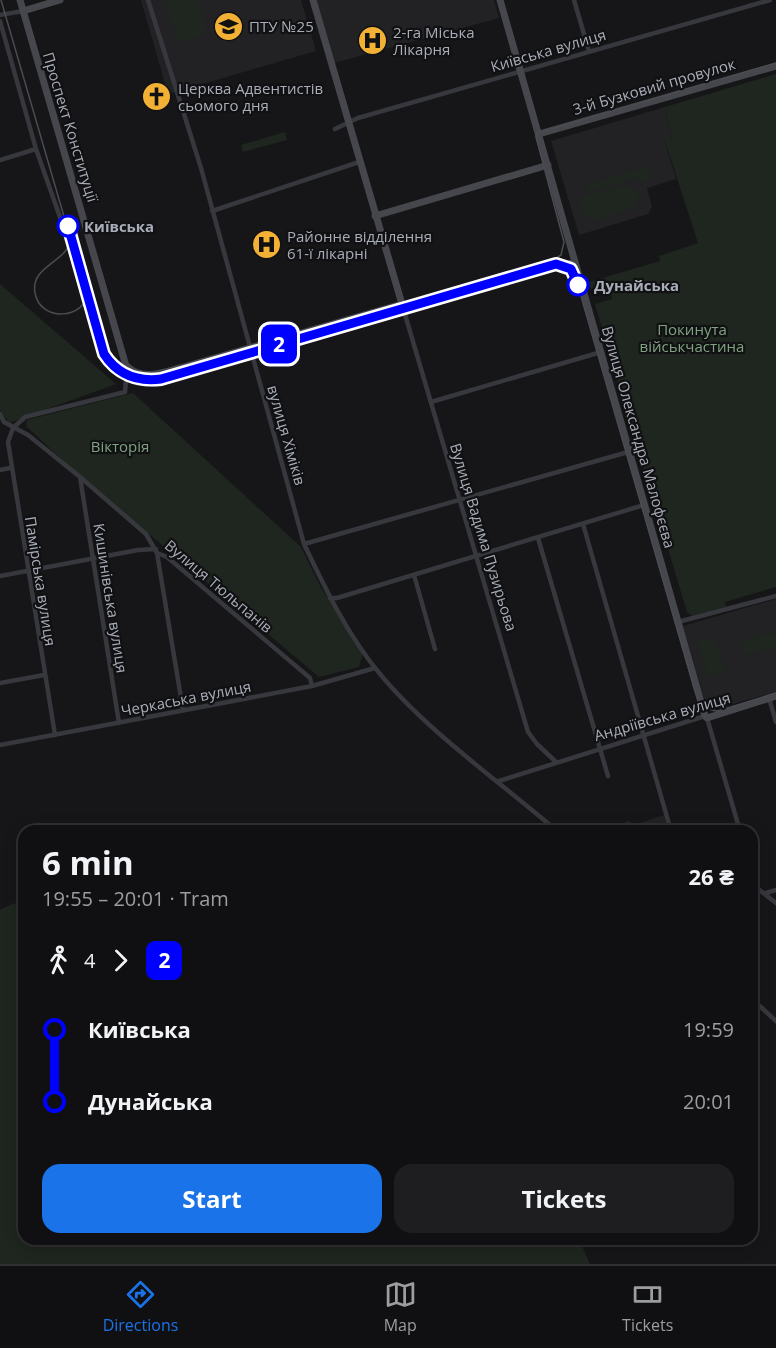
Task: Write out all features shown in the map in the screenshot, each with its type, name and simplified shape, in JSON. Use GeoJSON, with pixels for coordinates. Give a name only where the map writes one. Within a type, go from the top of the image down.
{"type":"FeatureCollection","features":[{"type":"Feature","properties":{"kind":"street","name":"Проспект Конституції"},"geometry":{"type":"LineString","coordinates":[[20,0],[126,366]]}},
{"type":"Feature","properties":{"kind":"street"},"geometry":{"type":"LineString","coordinates":[[0,15],[60,0]]}},
{"type":"Feature","properties":{"kind":"street","name":"вулиця Хіміків"},"geometry":{"type":"LineString","coordinates":[[148,0],[212,211],[304,544],[330,598],[375,668],[418,712],[550,825]]}},
{"type":"Feature","properties":{"kind":"street","name":"Вулиця Вадима Пузирьова"},"geometry":{"type":"LineString","coordinates":[[313,0],[528,732],[556,762]]}},
{"type":"Feature","properties":{"kind":"street"},"geometry":{"type":"LineString","coordinates":[[375,216],[548,165],[500,0]]}},
{"type":"Feature","properties":{"kind":"street"},"geometry":{"type":"LineString","coordinates":[[574,0],[589,51]]}},
{"type":"Feature","properties":{"kind":"street","name":"Київська вулиця"},"geometry":{"type":"LineString","coordinates":[[335,129],[348,125],[358,118],[770,0]]}},
{"type":"Feature","properties":{"kind":"street"},"geometry":{"type":"LineString","coordinates":[[0,21],[36,148],[67,237]]}},
{"type":"Feature","properties":{"kind":"street","name":"3-й Бузковий провулок"},"geometry":{"type":"LineString","coordinates":[[539,134],[776,66]]}},
{"type":"Feature","properties":{"kind":"street"},"geometry":{"type":"LineString","coordinates":[[0,160],[36,148]]}},
{"type":"Feature","properties":{"kind":"street"},"geometry":{"type":"LineString","coordinates":[[212,211],[359,162]]}},
{"type":"Feature","properties":{"kind":"street","name":"Вулиця Олександра Малофєєва"},"geometry":{"type":"LineString","coordinates":[[548,165],[628,452],[738,825]]}},
{"type":"Feature","properties":{"kind":"street"},"geometry":{"type":"LineString","coordinates":[[126,366],[133,372],[151,375],[250,351],[403,307],[412,309],[575,262]]}},
{"type":"Feature","properties":{"kind":"street"},"geometry":{"type":"LineString","coordinates":[[431,402],[601,352]]}},
{"type":"Feature","properties":{"kind":"street"},"geometry":{"type":"LineString","coordinates":[[12,430],[25,417],[125,392],[126,366]]}},
{"type":"Feature","properties":{"kind":"street","name":"Вулиця Тюльпанів"},"geometry":{"type":"LineString","coordinates":[[0,414],[12,430],[28,435],[146,534],[157,551],[310,678],[312,686]]}},
{"type":"Feature","properties":{"kind":"street","name":"Памірська вулиця"},"geometry":{"type":"LineString","coordinates":[[12,430],[8,442],[10,468],[55,735]]}},
{"type":"Feature","properties":{"kind":"street"},"geometry":{"type":"LineString","coordinates":[[304,544],[459,502],[628,452]]}},
{"type":"Feature","properties":{"kind":"street"},"geometry":{"type":"LineString","coordinates":[[0,470],[10,468]]}},
{"type":"Feature","properties":{"kind":"street","name":"Кишинівська вулиця"},"geometry":{"type":"LineString","coordinates":[[80,477],[119,723]]}},
{"type":"Feature","properties":{"kind":"street"},"geometry":{"type":"LineString","coordinates":[[330,598],[337,598],[644,505]]}},
{"type":"Feature","properties":{"kind":"street"},"geometry":{"type":"LineString","coordinates":[[583,524],[669,825]]}},
{"type":"Feature","properties":{"kind":"street"},"geometry":{"type":"LineString","coordinates":[[538,538],[608,776]]}},
{"type":"Feature","properties":{"kind":"street"},"geometry":{"type":"LineString","coordinates":[[0,576],[138,550],[157,551],[183,710]]}},
{"type":"Feature","properties":{"kind":"street"},"geometry":{"type":"LineString","coordinates":[[414,575],[435,649]]}},
{"type":"Feature","properties":{"kind":"street"},"geometry":{"type":"LineString","coordinates":[[678,622],[776,596]]}},
{"type":"Feature","properties":{"kind":"street","name":"Черкаська вулиця"},"geometry":{"type":"LineString","coordinates":[[0,745],[312,686],[375,668]]}},
{"type":"Feature","properties":{"kind":"street"},"geometry":{"type":"LineString","coordinates":[[0,683],[45,675]]}},
{"type":"Feature","properties":{"kind":"street"},"geometry":{"type":"LineString","coordinates":[[772,697],[776,722]]}},
{"type":"Feature","properties":{"kind":"street","name":"Андріївська вулиця"},"geometry":{"type":"LineString","coordinates":[[499,781],[600,748],[772,697]]}},
{"type":"Feature","properties":{"kind":"street"},"geometry":{"type":"LineString","coordinates":[[758,889],[776,903]]}},
{"type":"Feature","properties":{"kind":"street"},"geometry":{"type":"LineString","coordinates":[[766,893],[776,890]]}},
{"type":"Feature","properties":{"kind":"street"},"geometry":{"type":"LineString","coordinates":[[758,1004],[776,1020]]}},
{"type":"Feature","properties":{"kind":"shaded area","name":"ПТУ №25"},"geometry":{"type":"Polygon","coordinates":[[[141,0],[301,0],[316,51],[168,94],[141,0]]]}},
{"type":"Feature","properties":{"kind":"shaded area","name":"2-га Міська Лікарня"},"geometry":{"type":"Polygon","coordinates":[[[315,0],[494,0],[499,18],[334,63],[315,0]]]}},
{"type":"Feature","properties":{"kind":"shaded area"},"geometry":{"type":"Polygon","coordinates":[[[665,107],[672,140],[665,142],[676,179],[647,188],[652,207],[648,214],[579,235],[551,141],[665,107]]]}},
{"type":"Feature","properties":{"kind":"shaded area"},"geometry":{"type":"Polygon","coordinates":[[[776,599],[776,692],[719,708],[710,707],[705,701],[683,626],[776,599]]]}},
{"type":"Feature","properties":{"kind":"shaded area"},"geometry":{"type":"Polygon","coordinates":[[[664,815],[667,825],[634,825],[664,815]]]}},
{"type":"Feature","properties":{"kind":"shaded area"},"geometry":{"type":"Polygon","coordinates":[[[628,820],[634,825],[622,825],[628,820]]]}},
{"type":"Feature","properties":{"kind":"green space"},"geometry":{"type":"Polygon","coordinates":[[[165,0],[198,0],[206,26],[202,36],[186,41],[177,38],[165,0]]]}},
{"type":"Feature","properties":{"kind":"green space","name":"Покинута військчастина"},"geometry":{"type":"Polygon","coordinates":[[[776,74],[776,587],[725,602],[726,607],[692,616],[687,612],[595,304],[612,299],[610,290],[597,293],[596,290],[591,289],[589,282],[660,261],[659,256],[698,243],[665,141],[672,139],[665,107],[776,74]]]}},
{"type":"Feature","properties":{"kind":"green space"},"geometry":{"type":"Polygon","coordinates":[[[285,132],[287,140],[243,152],[241,145],[285,132]]]}},
{"type":"Feature","properties":{"kind":"green space"},"geometry":{"type":"Polygon","coordinates":[[[647,167],[651,180],[640,183],[638,178],[589,192],[587,184],[647,167]]]}},
{"type":"Feature","properties":{"kind":"green space"},"geometry":{"type":"Polygon","coordinates":[[[622,185],[636,189],[639,199],[635,208],[597,220],[583,215],[580,206],[584,196],[622,185]]]}},
{"type":"Feature","properties":{"kind":"green space","name":"Вікторія"},"geometry":{"type":"Polygon","coordinates":[[[0,284],[116,384],[9,423],[0,410],[0,284]]]}},
{"type":"Feature","properties":{"kind":"green space","name":"Вікторія"},"geometry":{"type":"Polygon","coordinates":[[[133,393],[301,547],[319,584],[363,654],[359,667],[319,677],[74,471],[26,426],[27,420],[133,393]]]}},
{"type":"Feature","properties":{"kind":"green space"},"geometry":{"type":"Polygon","coordinates":[[[772,632],[776,637],[776,648],[745,655],[742,641],[772,632]]]}},
{"type":"Feature","properties":{"kind":"green space"},"geometry":{"type":"Polygon","coordinates":[[[714,637],[726,671],[709,676],[697,642],[714,637]]]}},
{"type":"Feature","properties":{"kind":"green space"},"geometry":{"type":"Polygon","coordinates":[[[14,903],[18,906],[18,1245],[582,1245],[590,1264],[0,1264],[0,910],[14,903]]]}},
{"type":"Feature","properties":{"kind":"tram line"},"geometry":{"type":"LineString","coordinates":[[1,0],[102,347],[106,356],[118,369],[142,379],[161,379],[556,264],[564,265],[571,270],[576,279],[695,691],[706,707],[718,711],[776,693]]}},
{"type":"Feature","properties":{"kind":"tram line"},"geometry":{"type":"LineString","coordinates":[[547,264],[561,255],[564,242],[536,137],[537,133],[776,63]]}},
{"type":"Feature","properties":{"kind":"tram line","name":"2"},"geometry":{"type":"LineString","coordinates":[[68,226],[104,354],[116,368],[127,375],[143,380],[161,379],[556,264],[571,269],[578,285]]}},
{"type":"Feature","properties":{"kind":"tram line"},"geometry":{"type":"LineString","coordinates":[[71,238],[63,253],[38,276],[35,293],[45,309],[62,314],[79,308],[88,292]]}},
{"type":"Feature","properties":{"kind":"place","name":"ПТУ №25"},"geometry":{"type":"Point","coordinates":[228,26]}},
{"type":"Feature","properties":{"kind":"place","name":"2-га Міська Лікарня"},"geometry":{"type":"Point","coordinates":[372,41]}},
{"type":"Feature","properties":{"kind":"place","name":"Церква Адвентистів сьомого дня"},"geometry":{"type":"Point","coordinates":[157,97]}},
{"type":"Feature","properties":{"kind":"place","name":"Київська"},"geometry":{"type":"Point","coordinates":[68,226]}},
{"type":"Feature","properties":{"kind":"place","name":"Районне відділення 61-ї лікарні"},"geometry":{"type":"Point","coordinates":[266,245]}},
{"type":"Feature","properties":{"kind":"place","name":"Дунайська"},"geometry":{"type":"Point","coordinates":[578,285]}}]}
